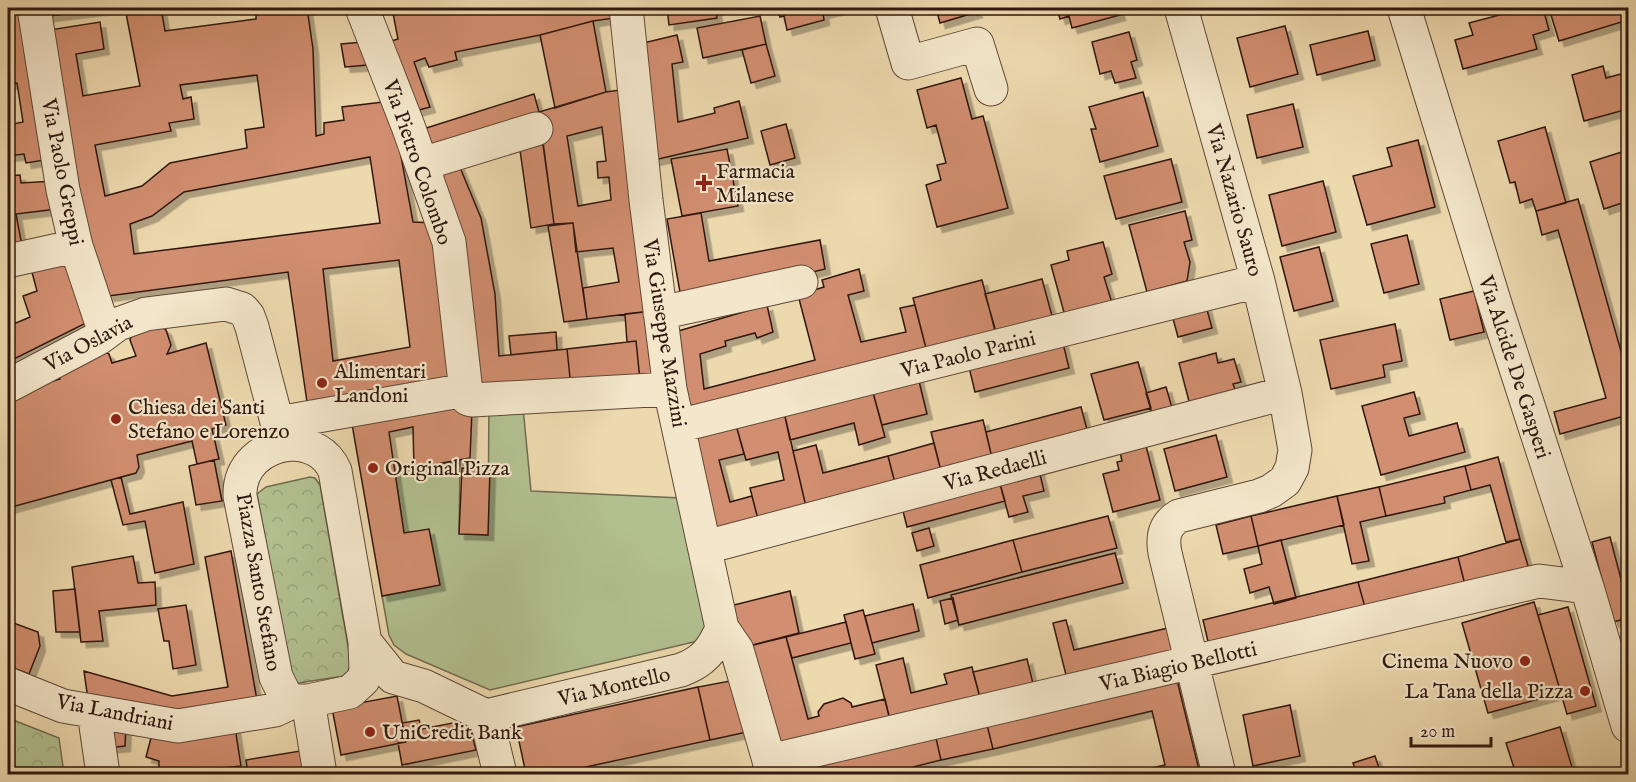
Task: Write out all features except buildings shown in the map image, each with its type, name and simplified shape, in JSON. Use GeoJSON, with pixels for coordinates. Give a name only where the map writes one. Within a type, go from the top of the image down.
{"type":"FeatureCollection","features":[{"type":"Feature","properties":{"kind":"street","name":"Via Paolo Greppi"},"geometry":{"type":"LineString","coordinates":[[34,8],[63,190],[76,246],[105,333]]}},
{"type":"Feature","properties":{"kind":"street","name":"Via Pietro Colombo"},"geometry":{"type":"LineString","coordinates":[[362,8],[422,164],[449,242],[465,383],[460,391]]}},
{"type":"Feature","properties":{"kind":"street","name":"Via Giuseppe Mazzini"},"geometry":{"type":"LineString","coordinates":[[626,8],[646,200],[670,389],[704,544],[729,639],[771,768]]}},
{"type":"Feature","properties":{"kind":"street"},"geometry":{"type":"LineString","coordinates":[[892,8],[908,63],[977,45],[991,89]]}},
{"type":"Feature","properties":{"kind":"street","name":"Via Nazario Sauro"},"geometry":{"type":"LineString","coordinates":[[1181,8],[1258,281],[1285,393],[1295,450],[1292,468],[1279,487],[1259,496],[1179,516],[1170,521],[1166,528],[1165,553],[1219,774]]}},
{"type":"Feature","properties":{"kind":"street","name":"Via Alcide De Gasperi"},"geometry":{"type":"LineString","coordinates":[[1404,8],[1629,726]]}},
{"type":"Feature","properties":{"kind":"street"},"geometry":{"type":"LineString","coordinates":[[422,164],[536,129]]}},
{"type":"Feature","properties":{"kind":"street"},"geometry":{"type":"LineString","coordinates":[[8,261],[76,246]]}},
{"type":"Feature","properties":{"kind":"street","name":"Via Paolo Parini"},"geometry":{"type":"LineString","coordinates":[[678,426],[1258,281]]}},
{"type":"Feature","properties":{"kind":"street"},"geometry":{"type":"LineString","coordinates":[[660,313],[801,282]]}},
{"type":"Feature","properties":{"kind":"street","name":"Via Oslavia"},"geometry":{"type":"LineString","coordinates":[[8,386],[127,320],[146,314],[232,304],[242,309],[248,316],[280,434]]}},
{"type":"Feature","properties":{"kind":"street"},"geometry":{"type":"LineString","coordinates":[[460,391],[472,400],[670,389]]}},
{"type":"Feature","properties":{"kind":"street","name":"Piazza Santo Stefano"},"geometry":{"type":"LineString","coordinates":[[301,701],[285,695],[276,677],[240,490],[245,472],[252,461],[264,452],[280,434],[460,391]]}},
{"type":"Feature","properties":{"kind":"street","name":"Via Redaelli"},"geometry":{"type":"LineString","coordinates":[[704,544],[721,543],[1285,393]]}},
{"type":"Feature","properties":{"kind":"street"},"geometry":{"type":"LineString","coordinates":[[280,434],[297,444],[323,453],[333,466],[338,479],[365,642],[366,671],[359,685]]}},
{"type":"Feature","properties":{"kind":"street","name":"Via Biagio Bellotti"},"geometry":{"type":"LineString","coordinates":[[771,768],[1192,662],[1539,581],[1587,587]]}},
{"type":"Feature","properties":{"kind":"street","name":"Via Montello"},"geometry":{"type":"LineString","coordinates":[[486,716],[681,670],[693,666],[710,653],[715,645],[729,639]]}},
{"type":"Feature","properties":{"kind":"street"},"geometry":{"type":"LineString","coordinates":[[365,642],[393,677]]}},
{"type":"Feature","properties":{"kind":"street"},"geometry":{"type":"LineString","coordinates":[[320,774],[301,701],[350,692],[359,685],[393,677],[424,686],[486,716],[500,774]]}},
{"type":"Feature","properties":{"kind":"street","name":"Via Landriani"},"geometry":{"type":"LineString","coordinates":[[8,684],[63,705],[178,726],[275,710],[301,701]]}},
{"type":"Feature","properties":{"kind":"street"},"geometry":{"type":"LineString","coordinates":[[94,712],[103,774]]}},
{"type":"Feature","properties":{"kind":"green space"},"geometry":{"type":"Polygon","coordinates":[[[522,397],[531,491],[681,498],[715,637],[490,690],[406,654],[394,645],[389,635],[382,596],[440,585],[429,530],[404,533],[395,473],[460,460],[459,533],[488,535],[489,398],[522,397]]]}},
{"type":"Feature","properties":{"kind":"green space"},"geometry":{"type":"Polygon","coordinates":[[[310,477],[315,478],[320,485],[352,669],[344,676],[298,683],[291,680],[257,494],[266,487],[310,477]]]}},
{"type":"Feature","properties":{"kind":"green space"},"geometry":{"type":"Polygon","coordinates":[[[8,718],[59,738],[64,774],[8,774],[8,718]]]}},
{"type":"Feature","properties":{"kind":"place","name":"Farmacia Milanese"},"geometry":{"type":"Point","coordinates":[704,183]}},
{"type":"Feature","properties":{"kind":"place","name":"Alimentari Landoni"},"geometry":{"type":"Point","coordinates":[322,383]}},
{"type":"Feature","properties":{"kind":"place","name":"Chiesa dei Santi Stefano e Lorenzo"},"geometry":{"type":"Point","coordinates":[116,419]}},
{"type":"Feature","properties":{"kind":"place","name":"Original Pizza"},"geometry":{"type":"Point","coordinates":[373,468]}},
{"type":"Feature","properties":{"kind":"place","name":"Cinema Nuovo"},"geometry":{"type":"Point","coordinates":[1525,661]}},
{"type":"Feature","properties":{"kind":"place","name":"La Tana della Pizza"},"geometry":{"type":"Point","coordinates":[1585,691]}},
{"type":"Feature","properties":{"kind":"place","name":"UniCredit Bank"},"geometry":{"type":"Point","coordinates":[370,732]}}]}
